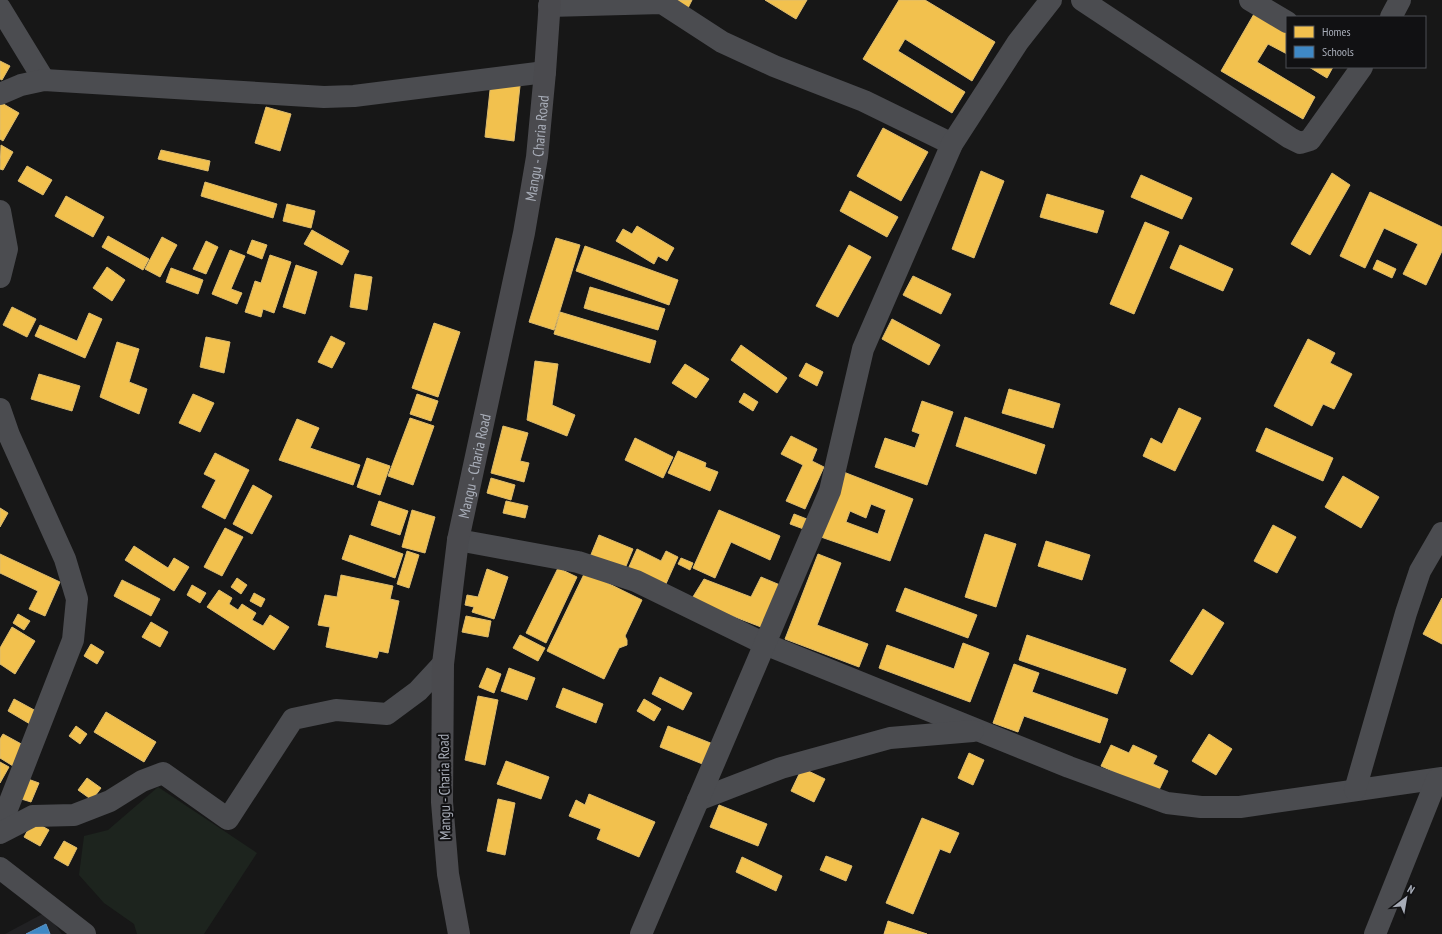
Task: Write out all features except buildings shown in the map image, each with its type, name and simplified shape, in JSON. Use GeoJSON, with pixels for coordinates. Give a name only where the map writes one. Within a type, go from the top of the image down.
{"type":"FeatureCollection","features":[{"type":"Feature","properties":{"kind":"street"},"geometry":{"type":"LineString","coordinates":[[641,934],[830,491],[863,349],[952,144],[1018,42],[1051,0]]}},
{"type":"Feature","properties":{"kind":"street"},"geometry":{"type":"LineString","coordinates":[[1082,0],[1290,138],[1300,142],[1310,140],[1361,68]]}},
{"type":"Feature","properties":{"kind":"street"},"geometry":{"type":"LineString","coordinates":[[1250,0],[1286,21]]}},
{"type":"Feature","properties":{"kind":"street"},"geometry":{"type":"LineString","coordinates":[[1392,16],[1400,0]]}},
{"type":"Feature","properties":{"kind":"street"},"geometry":{"type":"LineString","coordinates":[[549,3],[662,3],[722,42],[774,66],[864,101],[952,144]]}},
{"type":"Feature","properties":{"kind":"street","name":"Mangu - Charia Road"},"geometry":{"type":"LineString","coordinates":[[459,934],[448,874],[442,802],[444,664],[458,540],[524,233],[537,157],[545,72],[549,3]]}},
{"type":"Feature","properties":{"kind":"street"},"geometry":{"type":"LineString","coordinates":[[0,8],[44,80]]}},
{"type":"Feature","properties":{"kind":"street"},"geometry":{"type":"LineString","coordinates":[[0,94],[21,85],[44,80],[324,97],[354,96],[545,72]]}},
{"type":"Feature","properties":{"kind":"street"},"geometry":{"type":"LineString","coordinates":[[0,211],[6,249],[0,277]]}},
{"type":"Feature","properties":{"kind":"street"},"geometry":{"type":"LineString","coordinates":[[0,409],[9,435],[65,559],[78,599],[73,640],[0,827]]}},
{"type":"Feature","properties":{"kind":"street"},"geometry":{"type":"LineString","coordinates":[[1355,790],[1420,570],[1442,533]]}},
{"type":"Feature","properties":{"kind":"street"},"geometry":{"type":"LineString","coordinates":[[458,540],[578,562],[636,581],[765,644],[977,731],[1166,803],[1202,807],[1240,807],[1439,779],[1375,934]]}},
{"type":"Feature","properties":{"kind":"street"},"geometry":{"type":"LineString","coordinates":[[0,833],[33,816],[74,815],[110,801],[142,781],[163,773],[228,820],[293,719],[336,710],[387,714],[418,692],[444,664]]}},
{"type":"Feature","properties":{"kind":"street"},"geometry":{"type":"LineString","coordinates":[[698,800],[781,768],[890,738],[977,731]]}},
{"type":"Feature","properties":{"kind":"street"},"geometry":{"type":"LineString","coordinates":[[0,868],[85,934]]}},
{"type":"Feature","properties":{"kind":"shaded area"},"geometry":{"type":"Polygon","coordinates":[[[158,787],[257,853],[204,934],[137,934],[134,924],[104,903],[79,875],[84,836],[108,830],[158,787]]]}},
{"type":"Feature","properties":{"kind":"shaded area"},"geometry":{"type":"Polygon","coordinates":[[[46,912],[62,934],[5,934],[46,912]]]}}]}
